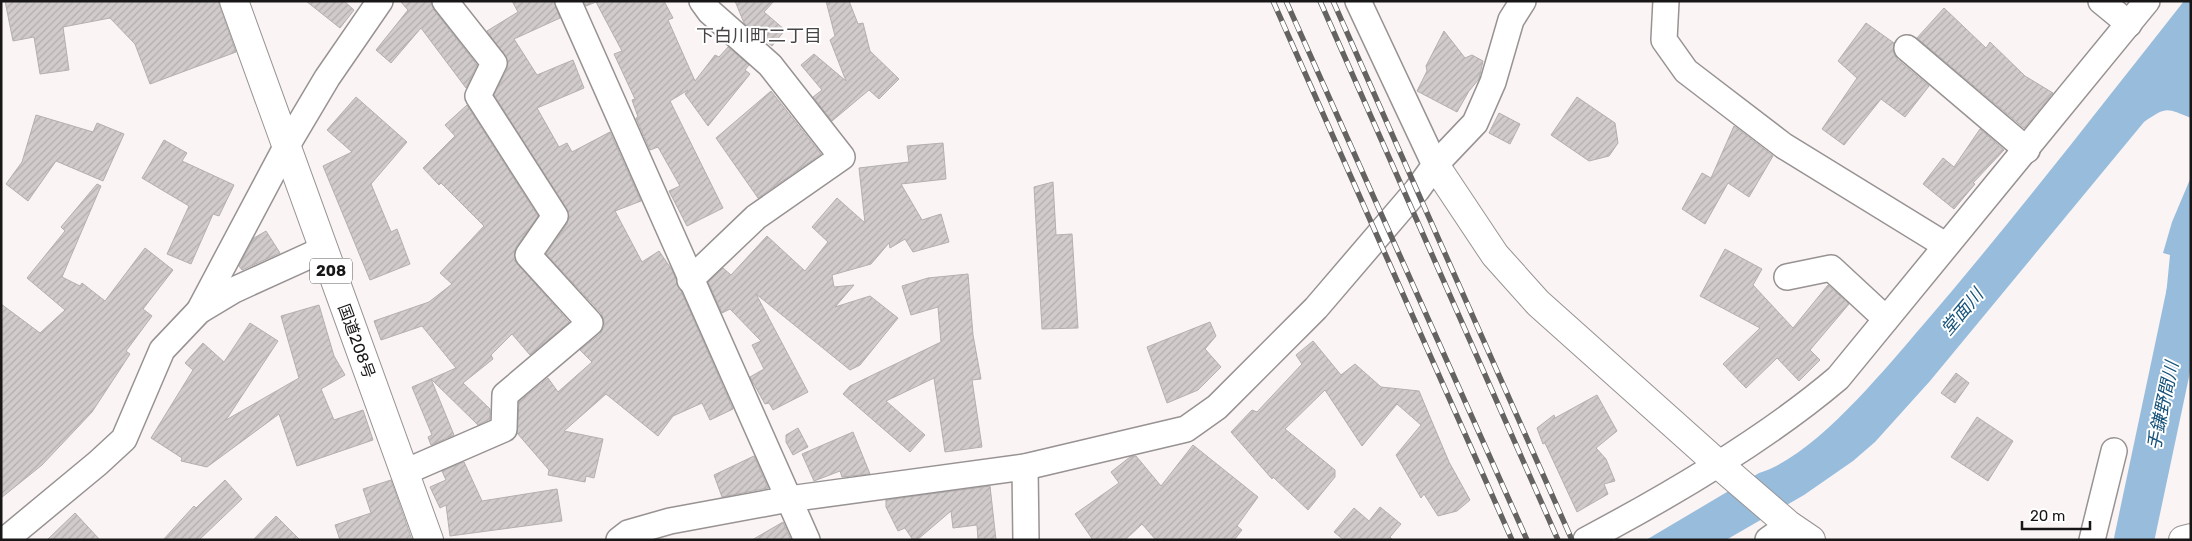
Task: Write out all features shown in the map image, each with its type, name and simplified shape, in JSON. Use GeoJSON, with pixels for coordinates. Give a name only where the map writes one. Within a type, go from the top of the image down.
{"type":"FeatureCollection","features":[{"type":"Feature","properties":{"kind":"main road","name":"国道208号"},"geometry":{"type":"LineString","coordinates":[[234,1],[430,540]]}},
{"type":"Feature","properties":{"kind":"main road"},"geometry":{"type":"LineString","coordinates":[[1435,165],[1495,254],[1538,303],[1717,463],[1789,535]]}},
{"type":"Feature","properties":{"kind":"street"},"geometry":{"type":"LineString","coordinates":[[199,311],[286,147],[327,78],[380,1]]}},
{"type":"Feature","properties":{"kind":"street"},"geometry":{"type":"LineString","coordinates":[[405,472],[504,429],[505,395],[590,323],[528,255],[554,216],[478,96],[494,63],[445,1]]}},
{"type":"Feature","properties":{"kind":"street"},"geometry":{"type":"LineString","coordinates":[[568,1],[690,280],[807,540]]}},
{"type":"Feature","properties":{"kind":"street"},"geometry":{"type":"LineString","coordinates":[[690,280],[756,217],[842,157],[770,64],[710,12],[702,1]]}},
{"type":"Feature","properties":{"kind":"street"},"geometry":{"type":"LineString","coordinates":[[1358,1],[1435,165]]}},
{"type":"Feature","properties":{"kind":"street"},"geometry":{"type":"LineString","coordinates":[[619,540],[628,533],[670,521],[789,499],[1025,467],[1186,429],[1217,408],[1316,308],[1417,190],[1435,165],[1475,123],[1494,82],[1511,20],[1522,1]]}},
{"type":"Feature","properties":{"kind":"street"},"geometry":{"type":"LineString","coordinates":[[1666,1],[1664,40],[1686,71],[1784,146],[1945,245]]}},
{"type":"Feature","properties":{"kind":"street"},"geometry":{"type":"LineString","coordinates":[[2101,1],[2129,24]]}},
{"type":"Feature","properties":{"kind":"street"},"geometry":{"type":"LineString","coordinates":[[1586,540],[1622,521],[1717,463],[1810,402],[1838,378],[1945,245],[2027,150],[2147,1]]}},
{"type":"Feature","properties":{"kind":"street"},"geometry":{"type":"LineString","coordinates":[[1906,48],[2027,150]]}},
{"type":"Feature","properties":{"kind":"street"},"geometry":{"type":"LineString","coordinates":[[5,540],[124,439],[162,350],[199,311],[234,290],[324,249]]}},
{"type":"Feature","properties":{"kind":"street"},"geometry":{"type":"LineString","coordinates":[[1786,278],[1831,268],[1886,319]]}},
{"type":"Feature","properties":{"kind":"street"},"geometry":{"type":"LineString","coordinates":[[2092,540],[2114,451]]}},
{"type":"Feature","properties":{"kind":"street"},"geometry":{"type":"LineString","coordinates":[[1025,467],[1026,540]]}},
{"type":"Feature","properties":{"kind":"water","name":"堂面川"},"geometry":{"type":"Polygon","coordinates":[[[2184,1],[2191,1],[2191,118],[2167,110],[2158,113],[2144,122],[1930,381],[1875,442],[1853,461],[1804,495],[1726,540],[1646,540],[1759,473],[1781,464],[1825,431],[1847,410],[1889,365],[1990,245],[2184,1]]]}},
{"type":"Feature","properties":{"kind":"water"},"geometry":{"type":"Polygon","coordinates":[[[2191,177],[2191,301],[2166,296],[2170,255],[2163,253],[2172,222],[2191,177]]]}},
{"type":"Feature","properties":{"kind":"building"},"geometry":{"type":"Polygon","coordinates":[[[5,1],[218,1],[236,52],[150,84],[135,44],[110,18],[63,27],[69,70],[40,74],[34,37],[13,41],[5,1]]]}},
{"type":"Feature","properties":{"kind":"building"},"geometry":{"type":"Polygon","coordinates":[[[306,1],[344,1],[354,10],[340,28],[306,1]]]}},
{"type":"Feature","properties":{"kind":"building"},"geometry":{"type":"Polygon","coordinates":[[[400,1],[431,1],[434,10],[477,65],[466,88],[421,28],[391,63],[376,50],[408,10],[400,1]]]}},
{"type":"Feature","properties":{"kind":"building"},"geometry":{"type":"Polygon","coordinates":[[[512,1],[554,1],[560,18],[514,39],[537,75],[573,60],[584,88],[537,108],[559,147],[567,143],[572,152],[610,132],[641,201],[615,211],[642,262],[659,251],[672,270],[733,409],[710,420],[702,403],[673,416],[658,436],[606,394],[564,431],[603,439],[594,478],[586,476],[585,482],[548,475],[549,470],[517,433],[519,402],[548,378],[558,392],[592,362],[580,350],[600,334],[604,327],[604,321],[601,313],[546,254],[567,224],[569,217],[567,209],[494,95],[507,69],[508,61],[487,31],[518,12],[512,1]]]}},
{"type":"Feature","properties":{"kind":"building"},"geometry":{"type":"Polygon","coordinates":[[[584,1],[664,1],[673,18],[668,20],[695,81],[715,55],[719,57],[728,47],[749,65],[745,70],[750,74],[708,126],[685,94],[688,90],[670,101],[723,208],[687,226],[669,191],[680,186],[658,147],[650,150],[636,118],[638,117],[632,100],[635,99],[614,54],[622,51],[596,2],[586,6],[584,1]]]}},
{"type":"Feature","properties":{"kind":"building"},"geometry":{"type":"Polygon","coordinates":[[[735,1],[774,1],[764,12],[785,30],[772,46],[744,23],[735,1]]]}},
{"type":"Feature","properties":{"kind":"building"},"geometry":{"type":"Polygon","coordinates":[[[826,1],[849,1],[858,24],[863,23],[870,51],[899,79],[879,99],[869,90],[832,121],[813,97],[822,90],[801,65],[814,54],[846,81],[830,40],[835,36],[826,1]]]}},
{"type":"Feature","properties":{"kind":"building"},"geometry":{"type":"Polygon","coordinates":[[[1944,8],[1986,48],[1990,42],[2025,76],[2053,93],[2024,128],[1917,38],[1944,8]]]}},
{"type":"Feature","properties":{"kind":"building"},"geometry":{"type":"Polygon","coordinates":[[[1866,23],[1894,43],[1893,52],[1897,59],[1929,86],[1905,117],[1881,99],[1844,145],[1822,129],[1857,78],[1838,61],[1866,23]]]}},
{"type":"Feature","properties":{"kind":"building"},"geometry":{"type":"Polygon","coordinates":[[[1444,31],[1465,58],[1472,55],[1483,61],[1479,79],[1469,91],[1457,112],[1417,91],[1427,71],[1426,66],[1444,31]]]}},
{"type":"Feature","properties":{"kind":"building"},"geometry":{"type":"Polygon","coordinates":[[[771,91],[821,154],[758,198],[716,138],[771,91]]]}},
{"type":"Feature","properties":{"kind":"building"},"geometry":{"type":"Polygon","coordinates":[[[356,97],[407,142],[371,184],[391,232],[397,229],[410,264],[370,280],[323,166],[352,152],[327,130],[356,97]]]}},
{"type":"Feature","properties":{"kind":"building"},"geometry":{"type":"Polygon","coordinates":[[[1577,97],[1615,123],[1618,143],[1609,156],[1589,161],[1551,135],[1577,97]]]}},
{"type":"Feature","properties":{"kind":"building"},"geometry":{"type":"Polygon","coordinates":[[[467,105],[538,216],[516,247],[514,260],[569,322],[530,355],[512,334],[491,355],[493,359],[463,383],[490,409],[490,419],[478,425],[431,379],[456,368],[422,326],[381,340],[374,321],[429,302],[452,284],[440,273],[484,226],[441,183],[439,185],[423,168],[455,136],[445,125],[467,105]]]}},
{"type":"Feature","properties":{"kind":"building"},"geometry":{"type":"Polygon","coordinates":[[[1499,113],[1520,124],[1510,144],[1489,133],[1499,113]]]}},
{"type":"Feature","properties":{"kind":"building"},"geometry":{"type":"Polygon","coordinates":[[[36,115],[93,132],[97,123],[124,134],[103,181],[56,161],[28,201],[6,184],[22,162],[36,115]]]}},
{"type":"Feature","properties":{"kind":"building"},"geometry":{"type":"Polygon","coordinates":[[[1734,126],[1773,156],[1749,197],[1728,183],[1705,224],[1682,209],[1702,173],[1711,178],[1734,126]]]}},
{"type":"Feature","properties":{"kind":"building"},"geometry":{"type":"Polygon","coordinates":[[[1980,129],[2004,150],[1973,183],[1975,184],[1954,209],[1923,184],[1943,158],[1954,167],[1980,129]]]}},
{"type":"Feature","properties":{"kind":"building"},"geometry":{"type":"Polygon","coordinates":[[[164,140],[187,153],[182,161],[234,185],[219,216],[213,214],[191,264],[167,254],[189,206],[142,178],[164,140]]]}},
{"type":"Feature","properties":{"kind":"building"},"geometry":{"type":"Polygon","coordinates":[[[943,143],[946,179],[901,184],[922,220],[941,214],[949,242],[913,252],[905,239],[890,248],[889,243],[871,264],[832,275],[834,287],[854,285],[835,307],[870,296],[898,318],[860,365],[850,370],[756,294],[808,392],[773,410],[769,403],[765,404],[750,377],[764,369],[752,345],[761,341],[730,309],[722,313],[708,282],[723,268],[731,275],[767,236],[805,271],[828,242],[812,227],[837,198],[865,223],[859,168],[909,162],[907,146],[943,143]]]}},
{"type":"Feature","properties":{"kind":"building"},"geometry":{"type":"Polygon","coordinates":[[[1053,182],[1056,235],[1072,234],[1078,328],[1042,329],[1034,187],[1053,182]]]}},
{"type":"Feature","properties":{"kind":"building"},"geometry":{"type":"Polygon","coordinates":[[[97,184],[101,186],[62,277],[80,286],[82,283],[105,301],[145,248],[173,270],[143,309],[152,316],[126,351],[130,354],[92,412],[42,465],[1,498],[1,304],[40,333],[65,310],[27,278],[65,231],[61,227],[97,184]]]}},
{"type":"Feature","properties":{"kind":"building"},"geometry":{"type":"Polygon","coordinates":[[[266,231],[280,253],[242,270],[239,266],[254,238],[266,231]]]}},
{"type":"Feature","properties":{"kind":"building"},"geometry":{"type":"Polygon","coordinates":[[[1725,249],[1762,269],[1753,285],[1793,328],[1828,285],[1849,304],[1810,350],[1820,360],[1799,381],[1777,358],[1746,388],[1723,364],[1760,328],[1700,296],[1725,249]]]}},
{"type":"Feature","properties":{"kind":"building"},"geometry":{"type":"Polygon","coordinates":[[[968,274],[973,335],[981,379],[972,380],[982,447],[945,452],[934,378],[886,401],[925,435],[910,452],[843,394],[850,386],[941,342],[938,307],[911,315],[902,286],[928,278],[968,274]]]}},
{"type":"Feature","properties":{"kind":"building"},"geometry":{"type":"Polygon","coordinates":[[[319,305],[334,356],[345,375],[321,389],[334,420],[363,410],[373,440],[297,466],[279,414],[207,467],[181,461],[182,458],[151,438],[193,370],[185,363],[203,343],[224,362],[250,323],[278,341],[226,420],[299,378],[281,316],[319,305]]]}},
{"type":"Feature","properties":{"kind":"building"},"geometry":{"type":"Polygon","coordinates":[[[1210,322],[1216,336],[1205,349],[1221,367],[1198,390],[1167,403],[1147,347],[1210,322]]]}},
{"type":"Feature","properties":{"kind":"building"},"geometry":{"type":"Polygon","coordinates":[[[1313,341],[1341,375],[1355,364],[1381,387],[1419,391],[1449,462],[1470,500],[1457,511],[1438,516],[1424,494],[1421,498],[1396,455],[1421,425],[1397,404],[1362,446],[1325,390],[1285,429],[1335,470],[1335,477],[1308,510],[1273,477],[1272,479],[1231,432],[1252,410],[1257,412],[1302,364],[1296,355],[1313,341]]]}},
{"type":"Feature","properties":{"kind":"building"},"geometry":{"type":"Polygon","coordinates":[[[1956,373],[1969,383],[1955,403],[1941,393],[1956,373]]]}},
{"type":"Feature","properties":{"kind":"building"},"geometry":{"type":"Polygon","coordinates":[[[431,379],[454,435],[431,445],[428,437],[432,435],[412,387],[431,379]]]}},
{"type":"Feature","properties":{"kind":"building"},"geometry":{"type":"Polygon","coordinates":[[[1597,395],[1617,431],[1596,448],[1606,459],[1615,481],[1604,484],[1608,494],[1577,512],[1537,428],[1554,415],[1555,418],[1597,395]]]}},
{"type":"Feature","properties":{"kind":"building"},"geometry":{"type":"Polygon","coordinates":[[[1977,417],[2013,441],[1988,481],[1951,457],[1977,417]]]}},
{"type":"Feature","properties":{"kind":"building"},"geometry":{"type":"Polygon","coordinates":[[[798,428],[808,447],[793,455],[786,442],[786,435],[798,428]]]}},
{"type":"Feature","properties":{"kind":"building"},"geometry":{"type":"Polygon","coordinates":[[[853,432],[870,474],[842,477],[840,471],[814,481],[802,454],[853,432]]]}},
{"type":"Feature","properties":{"kind":"building"},"geometry":{"type":"Polygon","coordinates":[[[1193,445],[1258,497],[1237,526],[1242,530],[1234,540],[1156,540],[1142,524],[1125,540],[1093,540],[1075,514],[1119,483],[1111,472],[1130,457],[1136,456],[1161,486],[1193,445]]]}},
{"type":"Feature","properties":{"kind":"building"},"geometry":{"type":"Polygon","coordinates":[[[754,456],[768,488],[722,497],[714,475],[754,456]]]}},
{"type":"Feature","properties":{"kind":"building"},"geometry":{"type":"Polygon","coordinates":[[[464,462],[482,501],[557,489],[562,521],[450,536],[446,505],[440,508],[430,487],[446,480],[442,471],[464,462]]]}},
{"type":"Feature","properties":{"kind":"building"},"geometry":{"type":"Polygon","coordinates":[[[225,480],[242,499],[199,540],[163,540],[194,506],[196,508],[225,480]]]}},
{"type":"Feature","properties":{"kind":"building"},"geometry":{"type":"Polygon","coordinates":[[[391,480],[412,540],[340,540],[335,525],[371,513],[363,489],[391,480]]]}},
{"type":"Feature","properties":{"kind":"building"},"geometry":{"type":"Polygon","coordinates":[[[990,486],[996,540],[978,540],[977,525],[953,528],[951,511],[917,540],[913,540],[905,528],[898,531],[886,507],[886,500],[990,486]]]}},
{"type":"Feature","properties":{"kind":"building"},"geometry":{"type":"Polygon","coordinates":[[[1380,507],[1401,524],[1390,537],[1393,540],[1344,540],[1334,532],[1354,508],[1369,521],[1380,507]]]}},
{"type":"Feature","properties":{"kind":"building"},"geometry":{"type":"Polygon","coordinates":[[[75,513],[100,540],[47,540],[75,513]]]}},
{"type":"Feature","properties":{"kind":"building"},"geometry":{"type":"Polygon","coordinates":[[[276,516],[300,540],[253,540],[276,516]]]}},
{"type":"Feature","properties":{"kind":"building"},"geometry":{"type":"Polygon","coordinates":[[[783,522],[791,540],[752,540],[783,522]]]}},
{"type":"Feature","properties":{"kind":"waterway","name":"手鎌野間川"},"geometry":{"type":"LineString","coordinates":[[2134,540],[2191,271]]}},
{"type":"Feature","properties":{"kind":"railway"},"geometry":{"type":"LineString","coordinates":[[1273,1],[1512,540]]}},
{"type":"Feature","properties":{"kind":"railway"},"geometry":{"type":"LineString","coordinates":[[1286,1],[1527,540]]}},
{"type":"Feature","properties":{"kind":"railway"},"geometry":{"type":"LineString","coordinates":[[1320,1],[1558,540]]}},
{"type":"Feature","properties":{"kind":"railway"},"geometry":{"type":"LineString","coordinates":[[1333,1],[1572,540]]}},
{"type":"Feature","properties":{"kind":"district","name":"下白川町二丁目"},"geometry":{"type":"Point","coordinates":[759,36]}}]}
